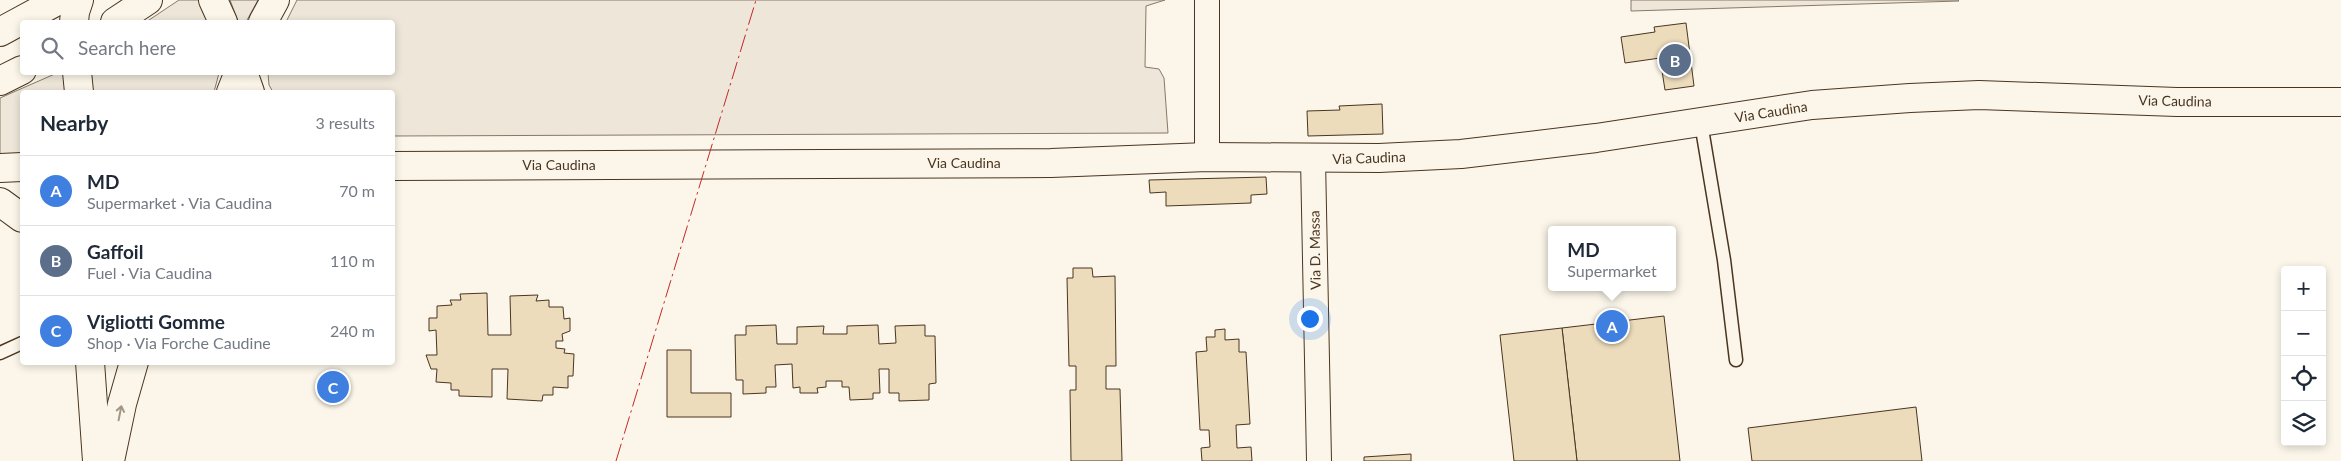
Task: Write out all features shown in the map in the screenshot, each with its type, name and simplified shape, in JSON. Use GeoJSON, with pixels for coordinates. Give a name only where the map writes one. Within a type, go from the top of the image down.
{"type":"FeatureCollection","features":[{"type":"Feature","properties":{"kind":"main road"},"geometry":{"type":"LineString","coordinates":[[22,20],[59,0]]}},
{"type":"Feature","properties":{"kind":"main road"},"geometry":{"type":"LineString","coordinates":[[74,20],[79,0]]}},
{"type":"Feature","properties":{"kind":"main road"},"geometry":{"type":"LineString","coordinates":[[118,20],[148,0]]}},
{"type":"Feature","properties":{"kind":"main road"},"geometry":{"type":"LineString","coordinates":[[214,0],[222,20]]}},
{"type":"Feature","properties":{"kind":"main road"},"geometry":{"type":"LineString","coordinates":[[264,20],[274,0]]}},
{"type":"Feature","properties":{"kind":"main road"},"geometry":{"type":"LineString","coordinates":[[0,32],[20,21]]}},
{"type":"Feature","properties":{"kind":"main road"},"geometry":{"type":"LineString","coordinates":[[0,81],[20,71]]}},
{"type":"Feature","properties":{"kind":"main road"},"geometry":{"type":"LineString","coordinates":[[77,75],[79,90]]}},
{"type":"Feature","properties":{"kind":"main road"},"geometry":{"type":"LineString","coordinates":[[232,90],[238,75]]}},
{"type":"Feature","properties":{"kind":"main road"},"geometry":{"type":"LineString","coordinates":[[244,75],[249,90]]}},
{"type":"Feature","properties":{"kind":"main road","name":"Via Caudina"},"geometry":{"type":"LineString","coordinates":[[395,166],[1041,163],[1207,157],[1314,159],[1461,154],[1701,123],[1812,105],[1980,95],[2168,101],[2341,102]]}},
{"type":"Feature","properties":{"kind":"main road"},"geometry":{"type":"LineString","coordinates":[[0,168],[20,167]]}},
{"type":"Feature","properties":{"kind":"main road"},"geometry":{"type":"LineString","coordinates":[[0,202],[20,217]]}},
{"type":"Feature","properties":{"kind":"main road"},"geometry":{"type":"LineString","coordinates":[[90,365],[97,461]]}},
{"type":"Feature","properties":{"kind":"main road"},"geometry":{"type":"LineString","coordinates":[[110,461],[122,404],[133,365]]}},
{"type":"Feature","properties":{"kind":"street"},"geometry":{"type":"LineString","coordinates":[[1207,0],[1207,157]]}},
{"type":"Feature","properties":{"kind":"street","name":"Via D. Massa"},"geometry":{"type":"LineString","coordinates":[[1314,159],[1319,461]]}},
{"type":"Feature","properties":{"kind":"lane"},"geometry":{"type":"LineString","coordinates":[[1701,123],[1724,260],[1736,360]]}},
{"type":"Feature","properties":{"kind":"lane"},"geometry":{"type":"LineString","coordinates":[[0,353],[20,344]]}},
{"type":"Feature","properties":{"kind":"shaded area"},"geometry":{"type":"Polygon","coordinates":[[[179,0],[200,0],[207,20],[149,20],[179,0]]]}},
{"type":"Feature","properties":{"kind":"shaded area"},"geometry":{"type":"Polygon","coordinates":[[[230,0],[258,0],[247,20],[238,20],[230,0]]]}},
{"type":"Feature","properties":{"kind":"shaded area"},"geometry":{"type":"Polygon","coordinates":[[[297,0],[1165,0],[1146,6],[1145,67],[1159,69],[1164,78],[1168,133],[395,136],[395,90],[272,90],[269,85],[268,75],[395,75],[395,20],[287,20],[297,0]]]}},
{"type":"Feature","properties":{"kind":"shaded area"},"geometry":{"type":"Polygon","coordinates":[[[1631,0],[1958,0],[1959,1],[1631,11],[1631,0]]]}},
{"type":"Feature","properties":{"kind":"shaded area"},"geometry":{"type":"Polygon","coordinates":[[[52,75],[64,75],[65,90],[20,90],[20,157],[0,158],[0,98],[52,75]]]}},
{"type":"Feature","properties":{"kind":"shaded area"},"geometry":{"type":"Polygon","coordinates":[[[90,75],[218,75],[215,90],[92,90],[90,75]]]}},
{"type":"Feature","properties":{"kind":"building"},"geometry":{"type":"Polygon","coordinates":[[[1686,23],[1694,86],[1665,90],[1660,58],[1625,63],[1621,37],[1655,32],[1654,27],[1686,23]]]}},
{"type":"Feature","properties":{"kind":"building"},"geometry":{"type":"Polygon","coordinates":[[[1382,104],[1383,134],[1308,136],[1307,111],[1340,110],[1339,106],[1382,104]]]}},
{"type":"Feature","properties":{"kind":"building"},"geometry":{"type":"Polygon","coordinates":[[[1266,177],[1267,194],[1251,195],[1251,203],[1166,206],[1166,192],[1150,193],[1149,180],[1266,177]]]}},
{"type":"Feature","properties":{"kind":"building"},"geometry":{"type":"Polygon","coordinates":[[[1073,268],[1092,268],[1093,277],[1115,276],[1116,366],[1106,366],[1106,389],[1120,389],[1122,461],[1071,461],[1070,390],[1076,390],[1076,366],[1069,366],[1067,278],[1073,278],[1073,268]]]}},
{"type":"Feature","properties":{"kind":"building"},"geometry":{"type":"Polygon","coordinates":[[[487,293],[488,335],[511,335],[510,296],[538,295],[536,301],[549,300],[549,307],[563,307],[564,319],[570,318],[570,331],[562,334],[563,341],[556,341],[556,348],[565,349],[564,353],[574,354],[573,376],[568,376],[568,388],[553,387],[553,395],[543,395],[542,401],[507,399],[508,369],[492,369],[492,397],[459,396],[459,390],[451,390],[451,383],[436,382],[437,369],[431,369],[426,355],[437,355],[436,330],[429,331],[429,318],[437,318],[437,306],[452,305],[450,300],[461,300],[460,294],[487,293]]]}},
{"type":"Feature","properties":{"kind":"building"},"geometry":{"type":"Polygon","coordinates":[[[1664,316],[1680,461],[1577,461],[1562,328],[1664,316]]]}},
{"type":"Feature","properties":{"kind":"building"},"geometry":{"type":"Polygon","coordinates":[[[776,325],[777,344],[797,344],[797,327],[824,326],[823,334],[847,334],[847,326],[878,325],[879,344],[896,343],[895,326],[925,325],[925,336],[935,336],[936,383],[929,384],[929,400],[899,401],[899,393],[889,393],[889,369],[879,369],[880,393],[873,393],[873,399],[850,400],[849,387],[842,387],[842,381],[826,381],[826,387],[817,388],[818,393],[800,393],[800,387],[793,388],[792,364],[775,365],[776,387],[766,387],[766,393],[743,394],[743,380],[736,380],[735,335],[746,335],[746,326],[776,325]]]}},
{"type":"Feature","properties":{"kind":"building"},"geometry":{"type":"Polygon","coordinates":[[[1562,328],[1577,461],[1514,461],[1500,335],[1562,328]]]}},
{"type":"Feature","properties":{"kind":"building"},"geometry":{"type":"Polygon","coordinates":[[[1225,329],[1225,340],[1239,339],[1239,352],[1246,352],[1250,424],[1236,425],[1237,448],[1251,447],[1252,461],[1202,461],[1201,448],[1210,447],[1209,430],[1200,430],[1196,352],[1207,351],[1206,337],[1215,337],[1215,330],[1225,329]]]}},
{"type":"Feature","properties":{"kind":"building"},"geometry":{"type":"Polygon","coordinates":[[[667,350],[691,350],[691,393],[731,393],[731,417],[667,417],[667,350]]]}},
{"type":"Feature","properties":{"kind":"building"},"geometry":{"type":"Polygon","coordinates":[[[1916,407],[1922,461],[1752,461],[1748,428],[1916,407]]]}},
{"type":"Feature","properties":{"kind":"building"},"geometry":{"type":"Polygon","coordinates":[[[1411,454],[1411,461],[1364,461],[1364,457],[1411,454]]]}},
{"type":"Feature","properties":{"kind":"power"},"geometry":{"type":"LineString","coordinates":[[616,461],[756,0]]}},
{"type":"Feature","properties":{"kind":"place","name":"Gaffoil"},"geometry":{"type":"Point","coordinates":[1675,60]}},
{"type":"Feature","properties":{"kind":"place","name":"MD"},"geometry":{"type":"Point","coordinates":[1612,326]}},
{"type":"Feature","properties":{"kind":"place","name":"Vigliotti Gomme"},"geometry":{"type":"Point","coordinates":[333,387]}}]}
